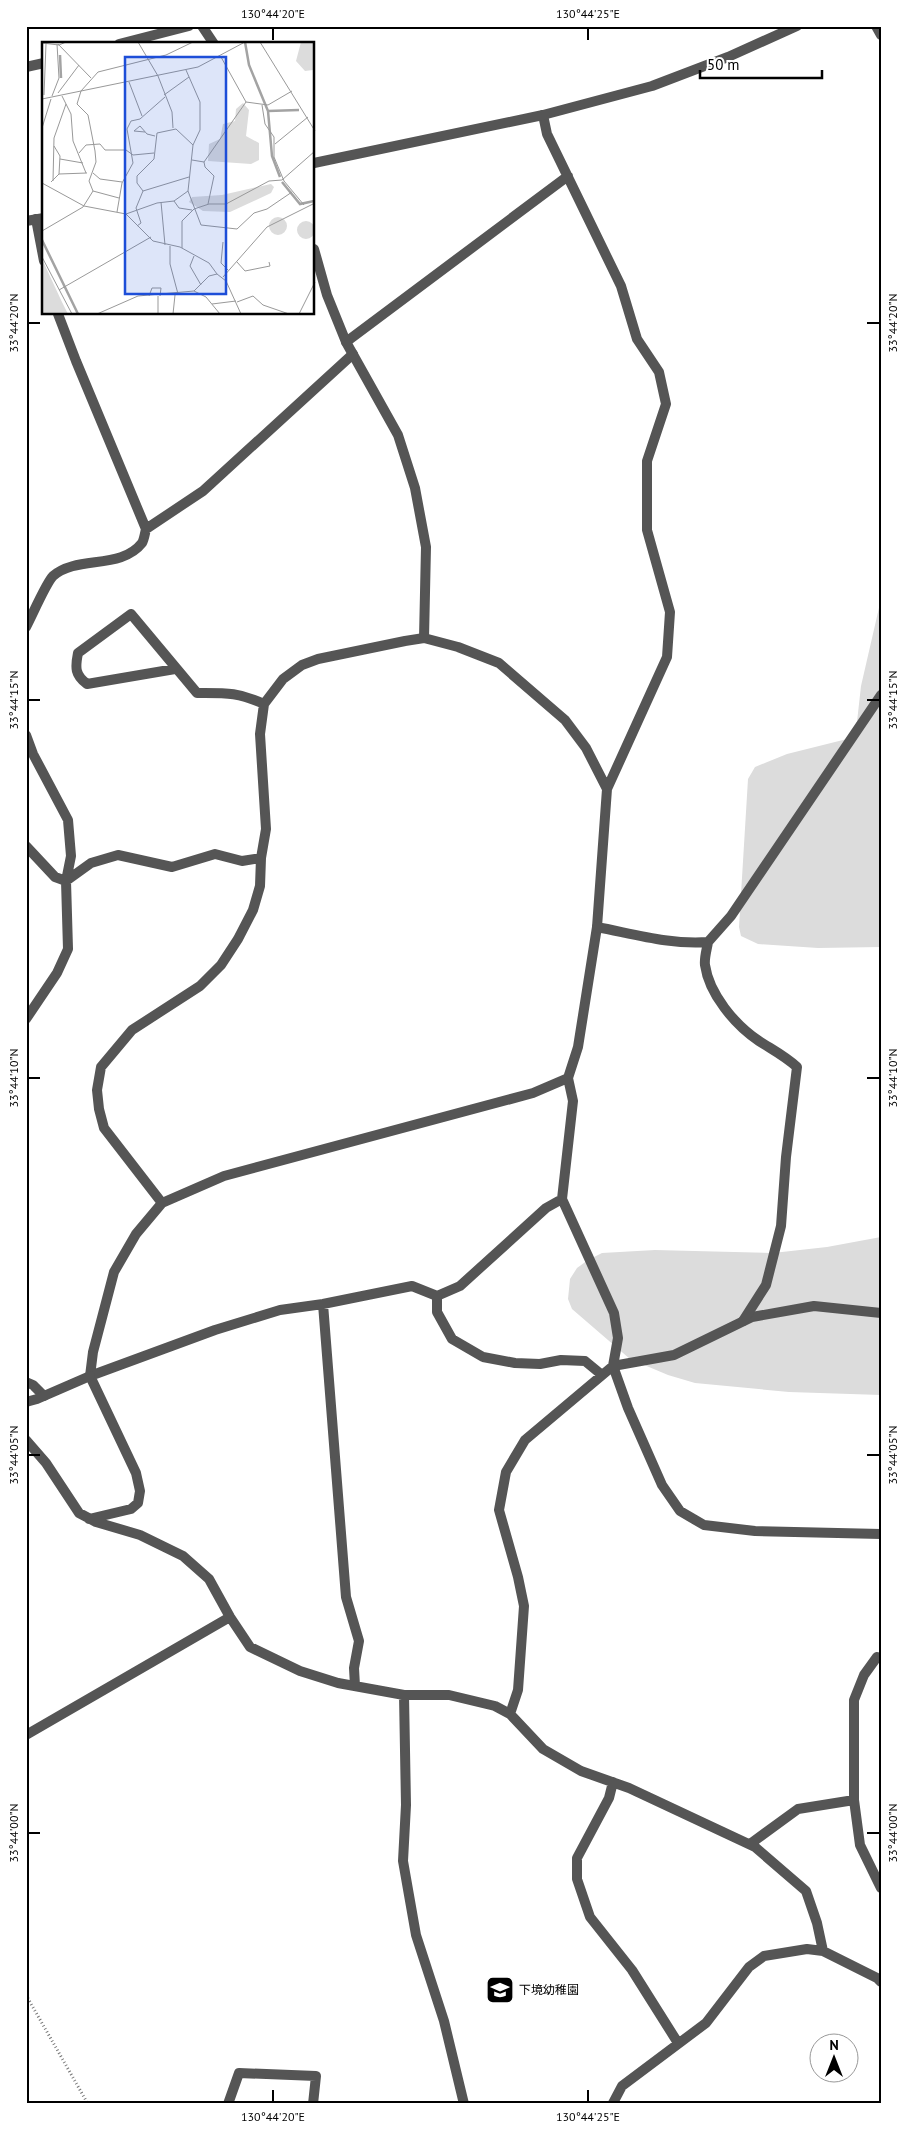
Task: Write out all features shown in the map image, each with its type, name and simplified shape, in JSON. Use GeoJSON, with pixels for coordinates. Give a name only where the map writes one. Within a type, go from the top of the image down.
{"type":"FeatureCollection","features":[{"type":"Feature","properties":{"kind":"street"},"geometry":{"type":"LineString","coordinates":[[127,42],[188,26]]}},
{"type":"Feature","properties":{"kind":"street"},"geometry":{"type":"LineString","coordinates":[[202,26],[213,42]]}},
{"type":"Feature","properties":{"kind":"street"},"geometry":{"type":"LineString","coordinates":[[315,163],[543,115],[652,86],[728,57],[797,26]]}},
{"type":"Feature","properties":{"kind":"street"},"geometry":{"type":"LineString","coordinates":[[876,26],[881,35]]}},
{"type":"Feature","properties":{"kind":"street"},"geometry":{"type":"LineString","coordinates":[[26,67],[42,63]]}},
{"type":"Feature","properties":{"kind":"street"},"geometry":{"type":"LineString","coordinates":[[543,115],[547,134],[621,286],[637,340],[659,372],[666,404],[648,461],[648,530],[670,612],[667,657],[607,789],[597,927],[578,1047],[568,1078],[573,1101],[562,1199],[614,1313],[618,1338],[613,1366],[628,1408],[662,1485],[680,1511],[704,1525],[755,1531],[881,1534]]}},
{"type":"Feature","properties":{"kind":"street"},"geometry":{"type":"LineString","coordinates":[[346,342],[568,176]]}},
{"type":"Feature","properties":{"kind":"street"},"geometry":{"type":"LineString","coordinates":[[35,220],[42,252]]}},
{"type":"Feature","properties":{"kind":"street"},"geometry":{"type":"LineString","coordinates":[[315,252],[327,295],[346,342],[398,435],[415,488],[426,547],[424,638]]}},
{"type":"Feature","properties":{"kind":"street"},"geometry":{"type":"LineString","coordinates":[[58,315],[146,529]]}},
{"type":"Feature","properties":{"kind":"street"},"geometry":{"type":"LineString","coordinates":[[26,627],[53,576],[70,567],[99,562],[130,553],[142,542],[146,529],[203,490],[353,354]]}},
{"type":"Feature","properties":{"kind":"street"},"geometry":{"type":"LineString","coordinates":[[175,668],[87,684],[78,677],[75,666],[78,653],[131,614],[197,693],[244,695],[264,704]]}},
{"type":"Feature","properties":{"kind":"street"},"geometry":{"type":"LineString","coordinates":[[162,1203],[104,1128],[97,1090],[101,1067],[132,1030],[200,986],[221,965],[238,939],[253,910],[260,886],[261,858],[266,829],[260,734],[264,704],[283,679],[302,665],[318,659],[424,638],[458,647],[498,663],[565,720],[586,748],[607,789]]}},
{"type":"Feature","properties":{"kind":"street"},"geometry":{"type":"LineString","coordinates":[[743,1321],[766,1285],[782,1226],[786,1157],[797,1068],[786,1057],[758,1040],[733,1018],[712,988],[704,963],[708,942],[732,916],[881,695]]}},
{"type":"Feature","properties":{"kind":"street"},"geometry":{"type":"LineString","coordinates":[[26,735],[33,754],[68,820],[71,856],[66,881],[68,949],[57,973],[26,1019]]}},
{"type":"Feature","properties":{"kind":"street"},"geometry":{"type":"LineString","coordinates":[[26,846],[55,877],[66,881]]}},
{"type":"Feature","properties":{"kind":"street"},"geometry":{"type":"LineString","coordinates":[[66,881],[91,862],[118,856],[172,868],[215,854],[242,861],[261,858]]}},
{"type":"Feature","properties":{"kind":"street"},"geometry":{"type":"LineString","coordinates":[[597,927],[671,942],[693,944],[708,942]]}},
{"type":"Feature","properties":{"kind":"street"},"geometry":{"type":"LineString","coordinates":[[88,1518],[131,1508],[138,1503],[140,1491],[133,1466],[90,1376],[93,1352],[114,1272],[136,1234],[162,1203],[224,1176],[533,1093],[568,1078]]}},
{"type":"Feature","properties":{"kind":"street"},"geometry":{"type":"LineString","coordinates":[[26,1402],[90,1376],[215,1330],[280,1310],[323,1304],[412,1286],[437,1296],[460,1286],[546,1208],[562,1199]]}},
{"type":"Feature","properties":{"kind":"street"},"geometry":{"type":"LineString","coordinates":[[437,1296],[437,1312],[452,1339],[483,1357],[515,1363],[540,1364],[561,1360],[585,1362],[602,1375]]}},
{"type":"Feature","properties":{"kind":"street"},"geometry":{"type":"LineString","coordinates":[[323,1304],[346,1596],[359,1641],[354,1668],[355,1686]]}},
{"type":"Feature","properties":{"kind":"street"},"geometry":{"type":"LineString","coordinates":[[510,1714],[518,1690],[524,1606],[518,1577],[498,1510],[506,1472],[525,1440],[613,1366],[674,1355],[752,1317],[814,1306],[881,1313]]}},
{"type":"Feature","properties":{"kind":"street"},"geometry":{"type":"LineString","coordinates":[[26,1382],[33,1385],[44,1396]]}},
{"type":"Feature","properties":{"kind":"street"},"geometry":{"type":"LineString","coordinates":[[26,1440],[46,1463],[79,1513],[88,1518],[140,1535],[183,1556],[209,1579],[230,1617],[250,1647],[300,1671],[355,1686],[404,1695],[449,1695],[495,1706],[510,1714],[543,1749],[580,1771],[613,1782],[755,1847],[806,1891],[817,1923],[823,1951]]}},
{"type":"Feature","properties":{"kind":"street"},"geometry":{"type":"LineString","coordinates":[[26,1734],[230,1617]]}},
{"type":"Feature","properties":{"kind":"street"},"geometry":{"type":"LineString","coordinates":[[877,1657],[864,1675],[854,1700],[854,1800],[860,1845],[881,1888]]}},
{"type":"Feature","properties":{"kind":"street"},"geometry":{"type":"LineString","coordinates":[[404,1695],[406,1805],[403,1861],[416,1935],[444,2021],[464,2104]]}},
{"type":"Feature","properties":{"kind":"street"},"geometry":{"type":"LineString","coordinates":[[613,1782],[609,1798],[577,1858],[577,1879],[590,1917],[632,1970],[678,2043]]}},
{"type":"Feature","properties":{"kind":"street"},"geometry":{"type":"LineString","coordinates":[[750,1844],[798,1809],[854,1800]]}},
{"type":"Feature","properties":{"kind":"street"},"geometry":{"type":"LineString","coordinates":[[613,2104],[622,2086],[706,2023],[748,1967],[764,1956],[807,1949],[823,1951],[880,1978]]}},
{"type":"Feature","properties":{"kind":"street"},"geometry":{"type":"LineString","coordinates":[[228,2104],[239,2073],[316,2076],[313,2104]]}},
{"type":"Feature","properties":{"kind":"path"},"geometry":{"type":"LineString","coordinates":[[26,1995],[88,2104]]}},
{"type":"Feature","properties":{"kind":"shaded area"},"geometry":{"type":"Polygon","coordinates":[[[881,599],[881,947],[818,948],[758,944],[741,936],[739,927],[748,779],[755,767],[787,754],[847,739],[857,722],[861,686],[881,599]]]}},
{"type":"Feature","properties":{"kind":"shaded area"},"geometry":{"type":"Polygon","coordinates":[[[881,1237],[881,1395],[789,1392],[695,1383],[668,1375],[630,1359],[572,1309],[568,1299],[570,1279],[577,1268],[602,1253],[655,1250],[773,1253],[827,1247],[881,1237]]]}},
{"type":"Feature","properties":{"kind":"place","name":"下境幼稚園"},"geometry":{"type":"Point","coordinates":[500,1990]}}]}
